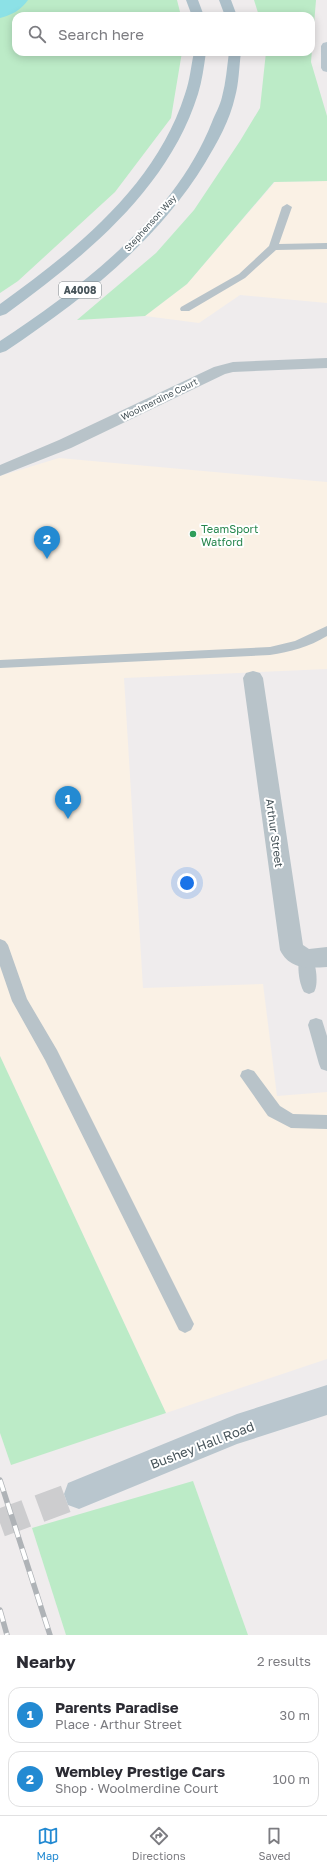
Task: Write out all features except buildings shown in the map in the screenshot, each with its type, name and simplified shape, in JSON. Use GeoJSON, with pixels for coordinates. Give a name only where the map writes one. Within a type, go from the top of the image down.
{"type":"FeatureCollection","features":[{"type":"Feature","properties":{"kind":"main road"},"geometry":{"type":"LineString","coordinates":[[192,0],[196,12]]}},
{"type":"Feature","properties":{"kind":"main road"},"geometry":{"type":"LineString","coordinates":[[225,0],[230,12]]}},
{"type":"Feature","properties":{"kind":"main road","name":"A4008"},"geometry":{"type":"LineString","coordinates":[[0,311],[60,267],[135,194],[162,155],[184,116],[193,89],[199,56]]}},
{"type":"Feature","properties":{"kind":"main road","name":"Stephenson Way"},"geometry":{"type":"LineString","coordinates":[[0,348],[35,325],[72,297],[121,255],[172,200],[195,168],[222,119],[235,66],[235,56]]}},
{"type":"Feature","properties":{"kind":"street"},"geometry":{"type":"LineString","coordinates":[[327,46],[327,68]]}},
{"type":"Feature","properties":{"kind":"street","name":"Woolmerdine Court"},"geometry":{"type":"LineString","coordinates":[[0,470],[65,444],[220,370],[233,367],[327,363]]}},
{"type":"Feature","properties":{"kind":"street","name":"Arthur Street"},"geometry":{"type":"LineString","coordinates":[[253,678],[289,940],[292,950],[306,959]]}},
{"type":"Feature","properties":{"kind":"street"},"geometry":{"type":"LineString","coordinates":[[306,959],[327,957]]}},
{"type":"Feature","properties":{"kind":"street","name":"Bushey Hall Road"},"geometry":{"type":"LineString","coordinates":[[79,1494],[237,1429],[327,1400]]}},
{"type":"Feature","properties":{"kind":"lane"},"geometry":{"type":"LineString","coordinates":[[185,309],[242,276],[274,247],[287,207]]}},
{"type":"Feature","properties":{"kind":"lane"},"geometry":{"type":"LineString","coordinates":[[274,247],[327,246]]}},
{"type":"Feature","properties":{"kind":"lane"},"geometry":{"type":"LineString","coordinates":[[0,664],[270,650],[295,647],[313,639],[327,630]]}},
{"type":"Feature","properties":{"kind":"lane"},"geometry":{"type":"LineString","coordinates":[[0,945],[20,1001],[51,1055],[185,1324]]}},
{"type":"Feature","properties":{"kind":"lane"},"geometry":{"type":"LineString","coordinates":[[306,959],[309,988]]}},
{"type":"Feature","properties":{"kind":"lane"},"geometry":{"type":"LineString","coordinates":[[316,1025],[327,1064]]}},
{"type":"Feature","properties":{"kind":"lane"},"geometry":{"type":"LineString","coordinates":[[248,1076],[274,1111],[291,1121],[327,1122]]}},
{"type":"Feature","properties":{"kind":"shaded area"},"geometry":{"type":"Polygon","coordinates":[[[327,181],[327,303],[240,295],[199,323],[145,316],[187,284],[275,182],[327,181]]]}},
{"type":"Feature","properties":{"kind":"shaded area"},"geometry":{"type":"Polygon","coordinates":[[[59,458],[327,482],[327,669],[124,678],[143,988],[263,984],[277,1096],[327,1092],[327,1359],[166,1413],[0,1056],[0,476],[59,458]]]}},
{"type":"Feature","properties":{"kind":"green space"},"geometry":{"type":"Polygon","coordinates":[[[0,0],[177,0],[180,12],[12,12],[12,56],[181,56],[171,118],[115,192],[18,281],[0,293],[0,0]]]}},
{"type":"Feature","properties":{"kind":"green space"},"geometry":{"type":"Polygon","coordinates":[[[254,0],[316,0],[315,12],[258,12],[254,0]]]}},
{"type":"Feature","properties":{"kind":"green space"},"geometry":{"type":"Polygon","coordinates":[[[266,56],[311,56],[311,62],[327,116],[327,181],[274,182],[187,284],[145,316],[77,320],[156,253],[194,210],[260,108],[266,56]]]}},
{"type":"Feature","properties":{"kind":"green space"},"geometry":{"type":"Polygon","coordinates":[[[0,1056],[166,1413],[11,1465],[0,1433],[0,1056]]]}},
{"type":"Feature","properties":{"kind":"green space"},"geometry":{"type":"Polygon","coordinates":[[[193,1481],[248,1635],[66,1635],[32,1528],[193,1481]]]}},
{"type":"Feature","properties":{"kind":"waterway"},"geometry":{"type":"LineString","coordinates":[[0,8],[12,0]]}},
{"type":"Feature","properties":{"kind":"tunnel"},"geometry":{"type":"LineString","coordinates":[[0,1523],[79,1494]]}},
{"type":"Feature","properties":{"kind":"railway"},"geometry":{"type":"LineString","coordinates":[[0,1480],[50,1635]]}},
{"type":"Feature","properties":{"kind":"railway"},"geometry":{"type":"LineString","coordinates":[[0,1610],[7,1635]]}},
{"type":"Feature","properties":{"kind":"place","name":"TeamSport Watford"},"geometry":{"type":"Point","coordinates":[193,534]}},
{"type":"Feature","properties":{"kind":"place","name":"Wembley Prestige Cars"},"geometry":{"type":"Point","coordinates":[47,559]}},
{"type":"Feature","properties":{"kind":"place","name":"Parents Paradise"},"geometry":{"type":"Point","coordinates":[68,819]}}]}
